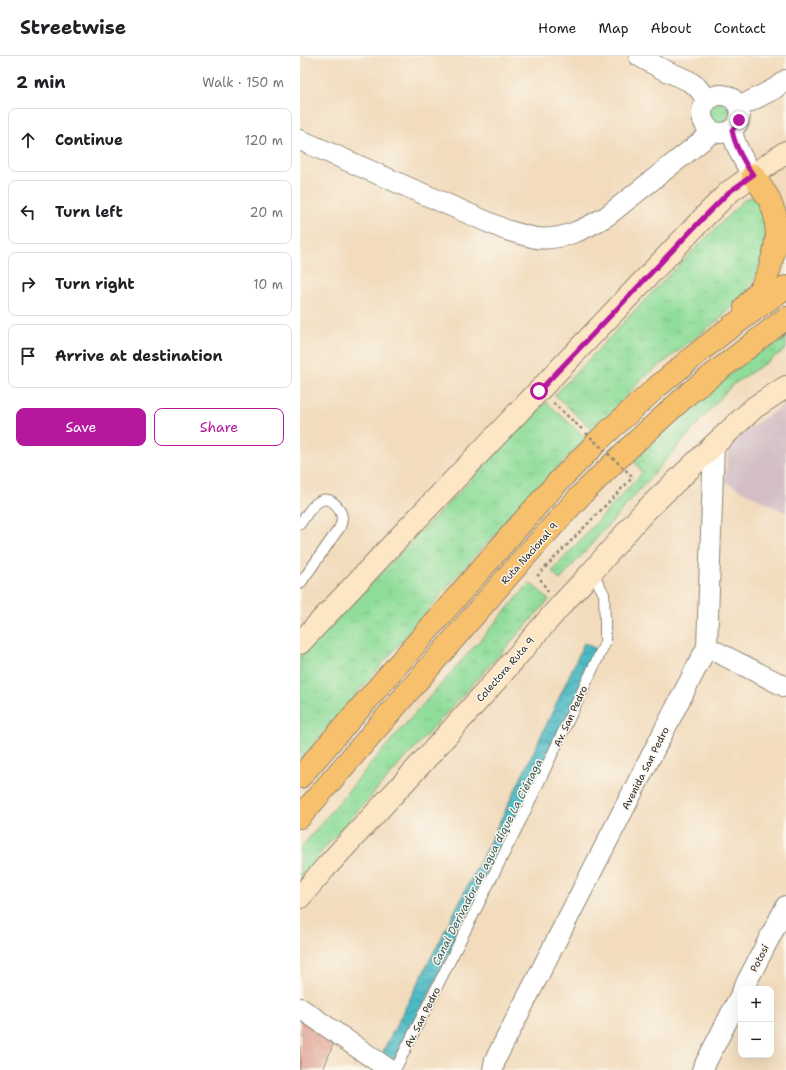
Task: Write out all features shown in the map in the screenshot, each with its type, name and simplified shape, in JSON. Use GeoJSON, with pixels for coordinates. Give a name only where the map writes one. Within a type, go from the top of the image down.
{"type":"FeatureCollection","features":[{"type":"Feature","properties":{"kind":"highway"},"geometry":{"type":"LineString","coordinates":[[724,332],[761,288],[769,271],[775,248],[777,234],[774,214],[768,197],[753,175]]}},
{"type":"Feature","properties":{"kind":"highway"},"geometry":{"type":"LineString","coordinates":[[775,248],[776,257],[781,265],[786,268]]}},
{"type":"Feature","properties":{"kind":"highway"},"geometry":{"type":"LineString","coordinates":[[300,777],[501,545],[556,484],[606,434],[657,387],[724,332],[786,286]]}},
{"type":"Feature","properties":{"kind":"highway","name":"Ruta Nacional 9"},"geometry":{"type":"LineString","coordinates":[[300,817],[581,495],[688,393],[786,318]]}},
{"type":"Feature","properties":{"kind":"street"},"geometry":{"type":"LineString","coordinates":[[639,56],[660,68],[689,81],[697,87],[708,100]]}},
{"type":"Feature","properties":{"kind":"street"},"geometry":{"type":"LineString","coordinates":[[740,107],[774,89],[786,80]]}},
{"type":"Feature","properties":{"kind":"street"},"geometry":{"type":"LineString","coordinates":[[300,140],[506,230],[537,238],[553,238],[569,235],[588,227],[607,216],[723,131],[736,126],[739,120],[740,107],[731,97],[719,94],[713,96],[704,105],[702,111],[704,124],[708,128],[723,131],[734,139],[743,160],[753,175]]}},
{"type":"Feature","properties":{"kind":"street"},"geometry":{"type":"LineString","coordinates":[[302,637],[393,544],[708,213],[729,192],[786,152]]}},
{"type":"Feature","properties":{"kind":"street","name":"Colectora Ruta 9"},"geometry":{"type":"LineString","coordinates":[[300,897],[436,748],[643,513],[755,408],[786,387]]}},
{"type":"Feature","properties":{"kind":"street","name":"Avenida San Pedro"},"geometry":{"type":"LineString","coordinates":[[493,1070],[494,1060],[707,647],[714,445]]}},
{"type":"Feature","properties":{"kind":"street"},"geometry":{"type":"LineString","coordinates":[[707,647],[786,687]]}},
{"type":"Feature","properties":{"kind":"street","name":"Potosí"},"geometry":{"type":"LineString","coordinates":[[746,986],[786,906]]}},
{"type":"Feature","properties":{"kind":"street"},"geometry":{"type":"LineString","coordinates":[[702,1070],[738,1000]]}},
{"type":"Feature","properties":{"kind":"street"},"geometry":{"type":"LineString","coordinates":[[300,1008],[390,1070]]}},
{"type":"Feature","properties":{"kind":"lane"},"geometry":{"type":"LineString","coordinates":[[300,524],[311,507],[319,500],[327,499],[334,503],[340,510],[342,519],[340,527],[300,584]]}},
{"type":"Feature","properties":{"kind":"lane","name":"Av. San Pedro"},"geometry":{"type":"LineString","coordinates":[[396,1070],[523,816],[605,643],[606,621],[604,594],[592,572]]}},
{"type":"Feature","properties":{"kind":"path"},"geometry":{"type":"LineString","coordinates":[[538,575],[633,477],[553,403]]}},
{"type":"Feature","properties":{"kind":"shaded area"},"geometry":{"type":"Polygon","coordinates":[[[786,404],[786,513],[725,482],[729,442],[786,404]]]}},
{"type":"Feature","properties":{"kind":"green space"},"geometry":{"type":"Polygon","coordinates":[[[721,101],[730,105],[734,114],[730,123],[721,127],[712,123],[708,114],[712,105],[721,101]]]}},
{"type":"Feature","properties":{"kind":"green space"},"geometry":{"type":"Polygon","coordinates":[[[749,197],[755,198],[761,202],[765,209],[766,232],[763,255],[757,274],[745,295],[716,322],[642,379],[614,410],[593,430],[555,395],[664,280],[744,200],[749,197]]]}},
{"type":"Feature","properties":{"kind":"green space"},"geometry":{"type":"Polygon","coordinates":[[[786,330],[786,349],[731,386],[560,580],[552,571],[642,473],[634,461],[671,424],[731,373],[786,330]]]}},
{"type":"Feature","properties":{"kind":"green space"},"geometry":{"type":"Polygon","coordinates":[[[546,402],[586,438],[471,560],[300,760],[300,657],[546,402]]]}},
{"type":"Feature","properties":{"kind":"green space"},"geometry":{"type":"Polygon","coordinates":[[[529,584],[534,586],[549,600],[342,828],[300,877],[300,849],[374,760],[529,584]]]}},
{"type":"Feature","properties":{"kind":"water","name":"Canal Derivador de agua dique La Ciénaga"},"geometry":{"type":"Polygon","coordinates":[[[584,643],[599,650],[572,709],[391,1070],[373,1070],[508,805],[584,643]]]}},
{"type":"Feature","properties":{"kind":"building"},"geometry":{"type":"Polygon","coordinates":[[[300,1015],[335,1039],[323,1070],[300,1070],[300,1015]]]}},
{"type":"Feature","properties":{"kind":"route"},"geometry":{"type":"LineString","coordinates":[[539,391],[708,213],[729,192],[753,175],[743,160],[734,139],[732,130],[739,120]]}}]}
